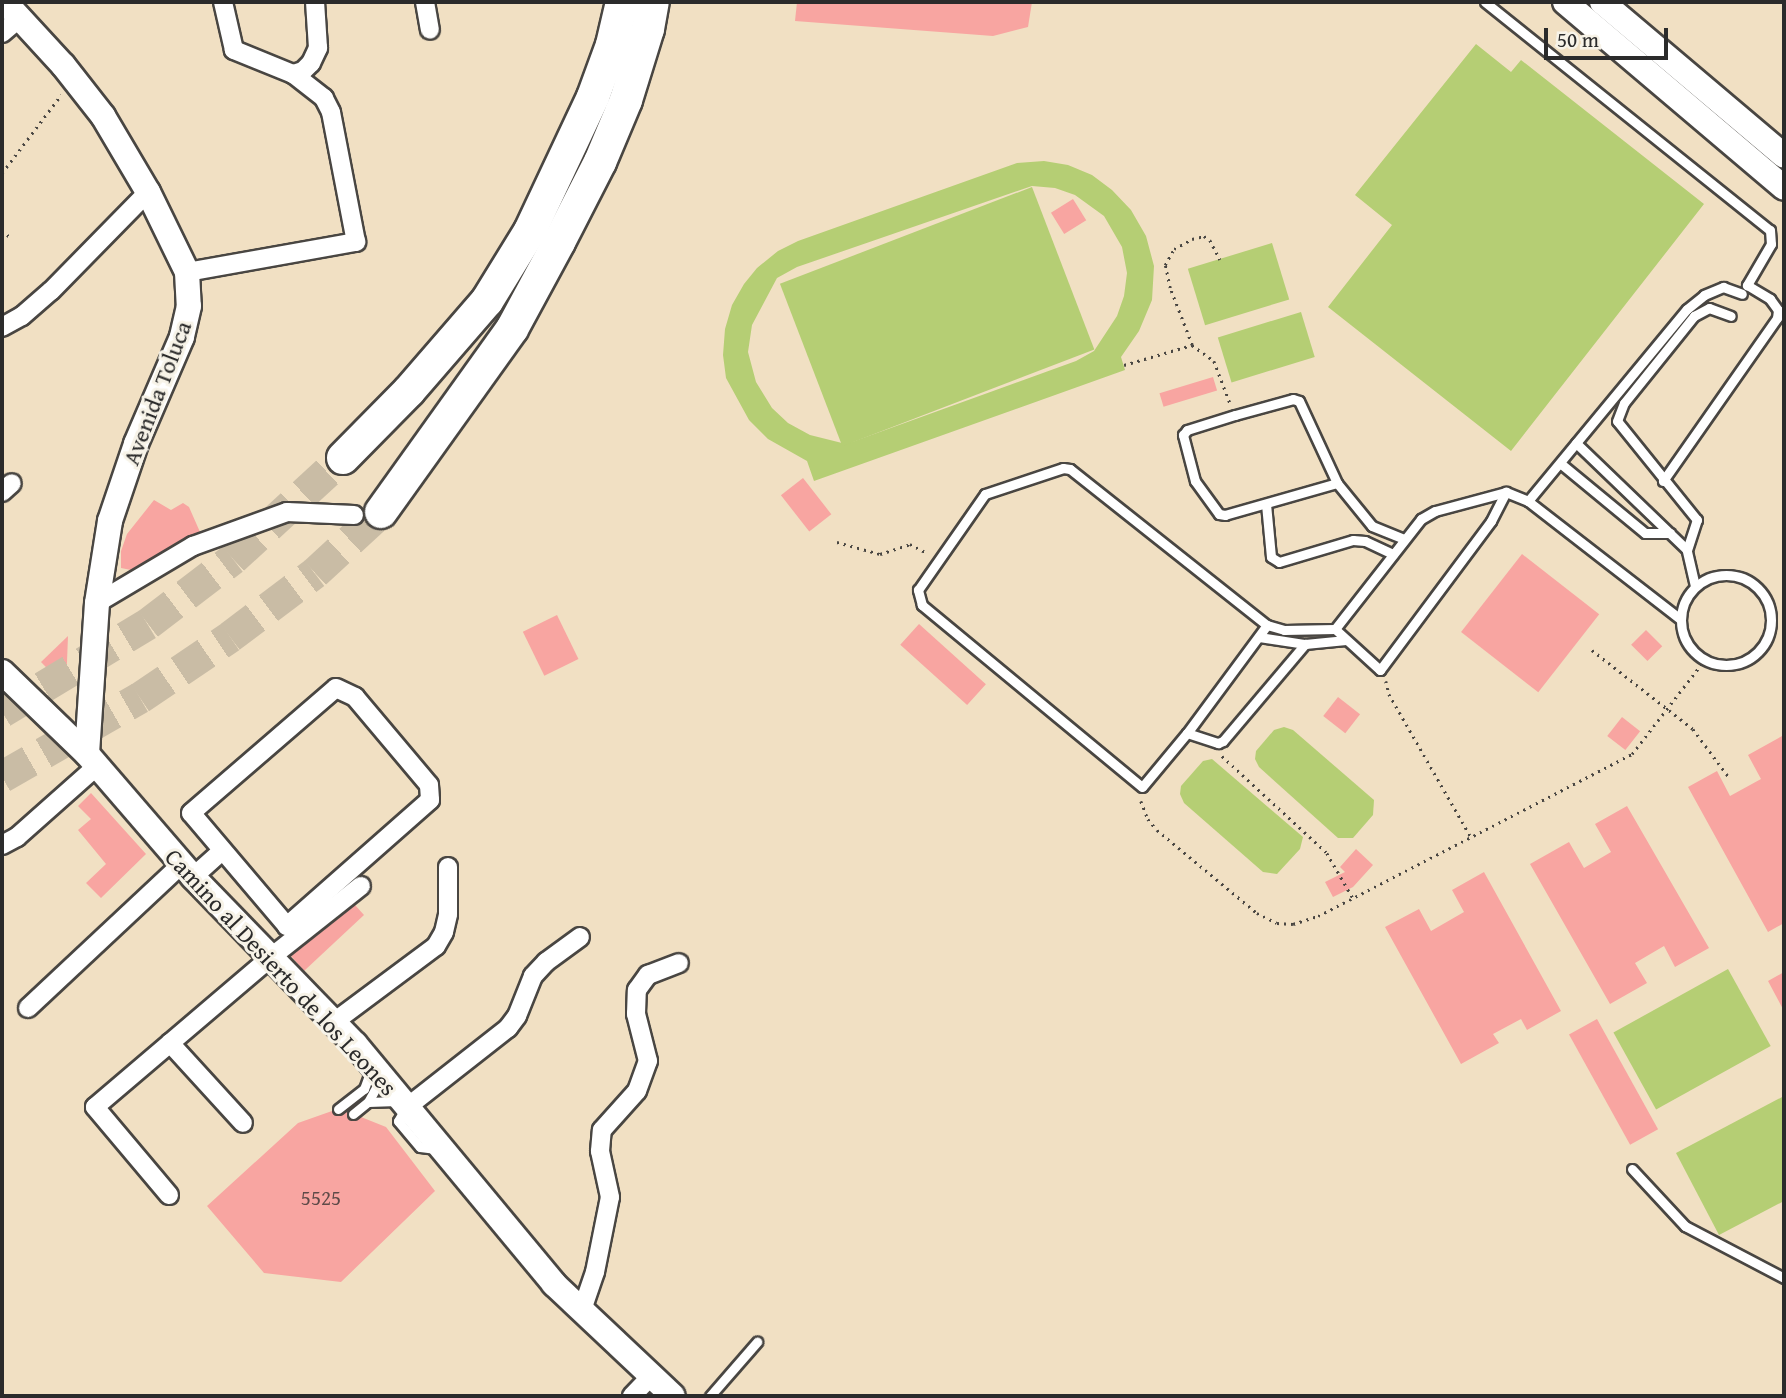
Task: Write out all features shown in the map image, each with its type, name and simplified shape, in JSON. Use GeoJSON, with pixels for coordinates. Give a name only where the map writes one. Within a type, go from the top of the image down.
{"type":"FeatureCollection","features":[{"type":"Feature","properties":{"kind":"highway"},"geometry":{"type":"LineString","coordinates":[[343,458],[409,391],[486,301],[530,231],[593,97],[612,46],[622,2]]}},
{"type":"Feature","properties":{"kind":"highway"},"geometry":{"type":"LineString","coordinates":[[368,513],[512,329],[600,162],[626,100],[648,29],[653,2]]}},
{"type":"Feature","properties":{"kind":"street"},"geometry":{"type":"LineString","coordinates":[[187,272],[356,242],[331,112],[324,98],[293,74],[234,50],[223,2]]}},
{"type":"Feature","properties":{"kind":"street"},"geometry":{"type":"LineString","coordinates":[[293,74],[303,71],[311,63],[318,48],[315,2]]}},
{"type":"Feature","properties":{"kind":"street"},"geometry":{"type":"LineString","coordinates":[[425,2],[430,30]]}},
{"type":"Feature","properties":{"kind":"street"},"geometry":{"type":"LineString","coordinates":[[1598,10],[1784,156]]}},
{"type":"Feature","properties":{"kind":"street"},"geometry":{"type":"LineString","coordinates":[[1598,10],[1784,188]]}},
{"type":"Feature","properties":{"kind":"street","name":"Avenida Toluca"},"geometry":{"type":"LineString","coordinates":[[9,18],[73,78],[103,116],[148,192],[187,272],[189,306],[182,337],[136,444],[110,521],[97,603],[92,760]]}},
{"type":"Feature","properties":{"kind":"street"},"geometry":{"type":"LineString","coordinates":[[2,327],[22,316],[51,291],[148,192]]}},
{"type":"Feature","properties":{"kind":"street"},"geometry":{"type":"LineString","coordinates":[[97,603],[193,546],[287,512],[368,513]]}},
{"type":"Feature","properties":{"kind":"street","name":"Camino al Desierto de los Leones"},"geometry":{"type":"LineString","coordinates":[[2,672],[92,760],[187,870],[334,1022],[378,1071],[403,1105],[554,1284],[673,1396]]}},
{"type":"Feature","properties":{"kind":"street"},"geometry":{"type":"LineString","coordinates":[[335,688],[355,697],[429,785],[429,800],[290,926],[282,923],[221,852],[192,818],[193,809],[335,688]]}},
{"type":"Feature","properties":{"kind":"street"},"geometry":{"type":"LineString","coordinates":[[2,845],[17,837],[92,760]]}},
{"type":"Feature","properties":{"kind":"street"},"geometry":{"type":"LineString","coordinates":[[28,1008],[187,870],[221,852]]}},
{"type":"Feature","properties":{"kind":"street"},"geometry":{"type":"LineString","coordinates":[[334,1022],[436,946],[444,932],[448,914],[448,867]]}},
{"type":"Feature","properties":{"kind":"street"},"geometry":{"type":"LineString","coordinates":[[169,1195],[94,1107],[270,958],[361,886]]}},
{"type":"Feature","properties":{"kind":"street"},"geometry":{"type":"LineString","coordinates":[[403,1105],[508,1028],[517,1016],[533,976],[546,962],[580,937]]}},
{"type":"Feature","properties":{"kind":"street"},"geometry":{"type":"LineString","coordinates":[[582,1310],[595,1272],[610,1197],[600,1152],[602,1130],[637,1091],[648,1061],[636,1014],[637,990],[648,975],[679,963]]}},
{"type":"Feature","properties":{"kind":"street"},"geometry":{"type":"LineString","coordinates":[[170,1043],[243,1123]]}},
{"type":"Feature","properties":{"kind":"street"},"geometry":{"type":"LineString","coordinates":[[632,1396],[651,1376]]}},
{"type":"Feature","properties":{"kind":"lane"},"geometry":{"type":"LineString","coordinates":[[1485,2],[1770,230],[1772,244],[1745,290]]}},
{"type":"Feature","properties":{"kind":"lane"},"geometry":{"type":"LineString","coordinates":[[1528,501],[1687,309],[1704,295],[1723,287],[1745,290],[1770,299],[1778,310],[1777,318],[1663,481]]}},
{"type":"Feature","properties":{"kind":"lane"},"geometry":{"type":"LineString","coordinates":[[1695,586],[1687,550],[1697,520],[1639,452],[1617,421],[1624,403],[1694,316],[1709,308],[1731,316]]}},
{"type":"Feature","properties":{"kind":"lane"},"geometry":{"type":"LineString","coordinates":[[1337,484],[1225,515],[1219,514],[1195,481],[1183,435],[1187,430],[1235,415],[1293,399],[1299,401],[1337,484],[1372,526],[1405,539]]}},
{"type":"Feature","properties":{"kind":"lane"},"geometry":{"type":"LineString","coordinates":[[1576,443],[1687,550]]}},
{"type":"Feature","properties":{"kind":"lane"},"geometry":{"type":"LineString","coordinates":[[1560,463],[1645,533],[1670,533]]}},
{"type":"Feature","properties":{"kind":"lane"},"geometry":{"type":"LineString","coordinates":[[1267,625],[1187,733],[1145,784],[1137,786],[922,605],[918,590],[985,494],[1063,468],[1077,472],[1267,625],[1284,630],[1335,629],[1376,669],[1382,668],[1491,521],[1506,492]]}},
{"type":"Feature","properties":{"kind":"lane"},"geometry":{"type":"LineString","coordinates":[[1335,629],[1421,519],[1435,511],[1506,492],[1528,501],[1680,619]]}},
{"type":"Feature","properties":{"kind":"lane"},"geometry":{"type":"LineString","coordinates":[[1266,504],[1271,557],[1275,561],[1353,540],[1365,541],[1393,554]]}},
{"type":"Feature","properties":{"kind":"lane"},"geometry":{"type":"LineString","coordinates":[[1725,574],[1742,577],[1756,586],[1767,599],[1772,615],[1768,640],[1751,659],[1728,666],[1704,661],[1686,643],[1680,619],[1684,601],[1695,586],[1709,577],[1725,574]]}},
{"type":"Feature","properties":{"kind":"lane"},"geometry":{"type":"LineString","coordinates":[[1259,637],[1305,644],[1346,640]]}},
{"type":"Feature","properties":{"kind":"lane"},"geometry":{"type":"LineString","coordinates":[[1187,733],[1219,743],[1305,644]]}},
{"type":"Feature","properties":{"kind":"lane"},"geometry":{"type":"LineString","coordinates":[[353,1114],[368,1102],[378,1071]]}},
{"type":"Feature","properties":{"kind":"lane"},"geometry":{"type":"LineString","coordinates":[[338,1109],[364,1089],[378,1071]]}},
{"type":"Feature","properties":{"kind":"lane"},"geometry":{"type":"LineString","coordinates":[[368,1102],[403,1105]]}},
{"type":"Feature","properties":{"kind":"lane"},"geometry":{"type":"LineString","coordinates":[[1632,1169],[1685,1226],[1784,1278]]}},
{"type":"Feature","properties":{"kind":"lane"},"geometry":{"type":"LineString","coordinates":[[710,1396],[757,1342]]}},
{"type":"Feature","properties":{"kind":"path"},"geometry":{"type":"LineString","coordinates":[[2,173],[73,78]]}},
{"type":"Feature","properties":{"kind":"path"},"geometry":{"type":"LineString","coordinates":[[2,230],[12,239]]}},
{"type":"Feature","properties":{"kind":"path"},"geometry":{"type":"LineString","coordinates":[[1220,260],[1210,240],[1205,236],[1192,239],[1174,249],[1165,265],[1170,288],[1192,345],[1214,361],[1235,415]]}},
{"type":"Feature","properties":{"kind":"path"},"geometry":{"type":"LineString","coordinates":[[1124,365],[1192,345]]}},
{"type":"Feature","properties":{"kind":"path"},"geometry":{"type":"LineString","coordinates":[[837,542],[880,554],[910,544],[938,561]]}},
{"type":"Feature","properties":{"kind":"path"},"geometry":{"type":"LineString","coordinates":[[1592,650],[1693,729],[1728,776]]}},
{"type":"Feature","properties":{"kind":"path"},"geometry":{"type":"LineString","coordinates":[[1137,786],[1147,819],[1157,830],[1257,913],[1277,923],[1293,925],[1353,898],[1632,754],[1704,661]]}},
{"type":"Feature","properties":{"kind":"path"},"geometry":{"type":"LineString","coordinates":[[1382,668],[1389,694],[1471,837]]}},
{"type":"Feature","properties":{"kind":"path"},"geometry":{"type":"LineString","coordinates":[[1219,743],[1218,750],[1226,761],[1327,853],[1353,898]]}},
{"type":"Feature","properties":{"kind":"green space"},"geometry":{"type":"Polygon","coordinates":[[[1476,44],[1511,72],[1521,60],[1704,204],[1511,451],[1328,307],[1392,225],[1355,195],[1476,44]]]}},
{"type":"Feature","properties":{"kind":"green space"},"geometry":{"type":"Polygon","coordinates":[[[1044,161],[1068,165],[1092,175],[1112,190],[1131,210],[1146,236],[1154,266],[1152,300],[1139,331],[1121,357],[1125,370],[814,481],[807,461],[768,439],[749,420],[726,378],[723,355],[725,329],[732,305],[744,284],[757,268],[778,251],[798,241],[1017,163],[1044,161]],[[1032,186],[797,267],[777,278],[752,325],[748,352],[756,382],[772,408],[788,423],[810,435],[842,443],[852,442],[1076,361],[1094,351],[1117,316],[1124,296],[1127,273],[1122,247],[1104,216],[1075,195],[1055,188],[1032,186]]]}},
{"type":"Feature","properties":{"kind":"green space"},"geometry":{"type":"Polygon","coordinates":[[[1032,187],[1094,349],[842,446],[780,284],[1032,187]]]}},
{"type":"Feature","properties":{"kind":"green space"},"geometry":{"type":"Polygon","coordinates":[[[1272,243],[1289,299],[1205,325],[1188,269],[1272,243]]]}},
{"type":"Feature","properties":{"kind":"green space"},"geometry":{"type":"Polygon","coordinates":[[[1301,312],[1315,357],[1232,382],[1218,337],[1301,312]]]}},
{"type":"Feature","properties":{"kind":"green space"},"geometry":{"type":"Polygon","coordinates":[[[1284,727],[1293,730],[1374,800],[1373,815],[1353,838],[1338,838],[1259,767],[1255,759],[1256,751],[1274,730],[1284,727]]]}},
{"type":"Feature","properties":{"kind":"green space"},"geometry":{"type":"Polygon","coordinates":[[[1212,759],[1303,837],[1300,849],[1277,874],[1263,872],[1184,803],[1180,794],[1181,786],[1203,761],[1212,759]]]}},
{"type":"Feature","properties":{"kind":"green space"},"geometry":{"type":"Polygon","coordinates":[[[1728,969],[1771,1046],[1656,1109],[1613,1033],[1728,969]]]}},
{"type":"Feature","properties":{"kind":"green space"},"geometry":{"type":"Polygon","coordinates":[[[1784,1096],[1784,1201],[1719,1235],[1676,1153],[1784,1096]]]}},
{"type":"Feature","properties":{"kind":"building"},"geometry":{"type":"Polygon","coordinates":[[[797,2],[1032,2],[1028,27],[993,36],[795,21],[797,2]]]}},
{"type":"Feature","properties":{"kind":"building"},"geometry":{"type":"Polygon","coordinates":[[[1073,199],[1086,220],[1064,234],[1051,213],[1073,199]]]}},
{"type":"Feature","properties":{"kind":"building"},"geometry":{"type":"Polygon","coordinates":[[[1213,377],[1217,390],[1164,407],[1159,393],[1213,377]]]}},
{"type":"Feature","properties":{"kind":"building"},"geometry":{"type":"Polygon","coordinates":[[[803,478],[831,514],[809,531],[781,495],[803,478]]]}},
{"type":"Feature","properties":{"kind":"building"},"geometry":{"type":"Polygon","coordinates":[[[154,500],[171,510],[183,503],[189,507],[200,532],[131,570],[121,568],[121,551],[127,534],[154,500]]]}},
{"type":"Feature","properties":{"kind":"building"},"geometry":{"type":"Polygon","coordinates":[[[1522,554],[1599,614],[1538,692],[1461,632],[1522,554]]]}},
{"type":"Feature","properties":{"kind":"building"},"geometry":{"type":"Polygon","coordinates":[[[557,615],[578,659],[544,676],[523,632],[557,615]]]}},
{"type":"Feature","properties":{"kind":"building"},"geometry":{"type":"Polygon","coordinates":[[[919,624],[986,684],[967,705],[900,645],[919,624]]]}},
{"type":"Feature","properties":{"kind":"building"},"geometry":{"type":"Polygon","coordinates":[[[1646,630],[1662,646],[1647,661],[1631,645],[1646,630]]]}},
{"type":"Feature","properties":{"kind":"building"},"geometry":{"type":"Polygon","coordinates":[[[68,636],[66,688],[41,662],[68,636]]]}},
{"type":"Feature","properties":{"kind":"building"},"geometry":{"type":"Polygon","coordinates":[[[1338,697],[1360,714],[1345,733],[1323,716],[1338,697]]]}},
{"type":"Feature","properties":{"kind":"building"},"geometry":{"type":"Polygon","coordinates":[[[1622,717],[1640,731],[1625,750],[1607,736],[1622,717]]]}},
{"type":"Feature","properties":{"kind":"building"},"geometry":{"type":"Polygon","coordinates":[[[1784,735],[1784,923],[1768,932],[1688,787],[1717,771],[1730,796],[1761,779],[1748,755],[1784,735]]]}},
{"type":"Feature","properties":{"kind":"building"},"geometry":{"type":"Polygon","coordinates":[[[91,793],[146,854],[101,898],[86,883],[106,864],[78,830],[91,819],[78,806],[91,793]]]}},
{"type":"Feature","properties":{"kind":"building"},"geometry":{"type":"Polygon","coordinates":[[[1627,806],[1709,948],[1675,967],[1664,946],[1635,963],[1647,983],[1610,1004],[1530,864],[1569,842],[1584,868],[1611,852],[1595,824],[1627,806]]]}},
{"type":"Feature","properties":{"kind":"building"},"geometry":{"type":"Polygon","coordinates":[[[1356,849],[1373,865],[1353,887],[1333,897],[1325,882],[1345,872],[1340,867],[1356,849]]]}},
{"type":"Feature","properties":{"kind":"building"},"geometry":{"type":"Polygon","coordinates":[[[1484,872],[1561,1011],[1527,1030],[1521,1019],[1493,1034],[1499,1043],[1461,1064],[1385,927],[1419,909],[1431,931],[1464,912],[1452,890],[1484,872]]]}},
{"type":"Feature","properties":{"kind":"building"},"geometry":{"type":"Polygon","coordinates":[[[355,905],[364,915],[304,971],[291,956],[355,905]]]}},
{"type":"Feature","properties":{"kind":"building"},"geometry":{"type":"Polygon","coordinates":[[[1784,972],[1784,1011],[1768,981],[1784,972]]]}},
{"type":"Feature","properties":{"kind":"building"},"geometry":{"type":"Polygon","coordinates":[[[1597,1019],[1658,1129],[1630,1145],[1569,1035],[1597,1019]]]}},
{"type":"Feature","properties":{"kind":"building"},"geometry":{"type":"Polygon","coordinates":[[[332,1111],[338,1116],[347,1111],[351,1121],[361,1117],[386,1127],[435,1191],[341,1282],[264,1273],[207,1206],[298,1123],[332,1111]]]}},
{"type":"Feature","properties":{"kind":"tunnel"},"geometry":{"type":"LineString","coordinates":[[2,712],[148,624],[233,559],[343,458]]}},
{"type":"Feature","properties":{"kind":"tunnel"},"geometry":{"type":"LineString","coordinates":[[2,777],[140,698],[230,637],[315,573],[381,512]]}}]}
